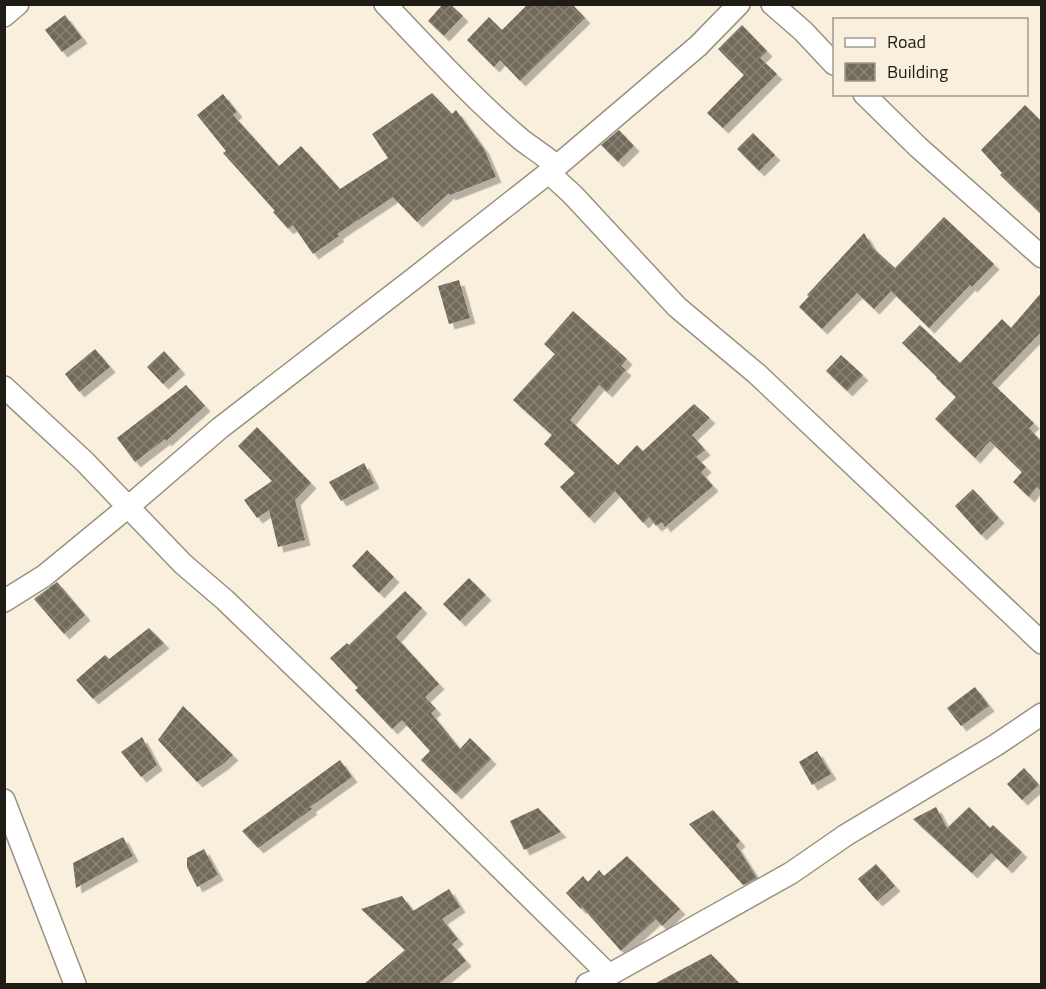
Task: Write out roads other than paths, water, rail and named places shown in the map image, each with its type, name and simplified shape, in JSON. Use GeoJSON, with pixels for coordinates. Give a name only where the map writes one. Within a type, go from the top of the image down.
{"type":"FeatureCollection","features":[{"type":"Feature","properties":{"kind":"street"},"geometry":{"type":"LineString","coordinates":[[4,16],[18,4]]}},
{"type":"Feature","properties":{"kind":"street"},"geometry":{"type":"LineString","coordinates":[[385,4],[456,78],[553,169],[573,195],[677,307],[758,374],[1041,643]]}},
{"type":"Feature","properties":{"kind":"street"},"geometry":{"type":"LineString","coordinates":[[4,601],[44,576],[220,428],[553,169],[698,46],[739,4]]}},
{"type":"Feature","properties":{"kind":"street"},"geometry":{"type":"LineString","coordinates":[[772,4],[803,31],[833,63]]}},
{"type":"Feature","properties":{"kind":"street"},"geometry":{"type":"LineString","coordinates":[[866,96],[918,147],[1041,257]]}},
{"type":"Feature","properties":{"kind":"street"},"geometry":{"type":"LineString","coordinates":[[4,387],[86,462],[183,564],[225,600],[358,728],[609,975]]}},
{"type":"Feature","properties":{"kind":"street"},"geometry":{"type":"LineString","coordinates":[[587,984],[609,975],[791,873],[846,835],[986,751],[1041,714]]}},
{"type":"Feature","properties":{"kind":"street"},"geometry":{"type":"LineString","coordinates":[[4,800],[75,984]]}}]}
